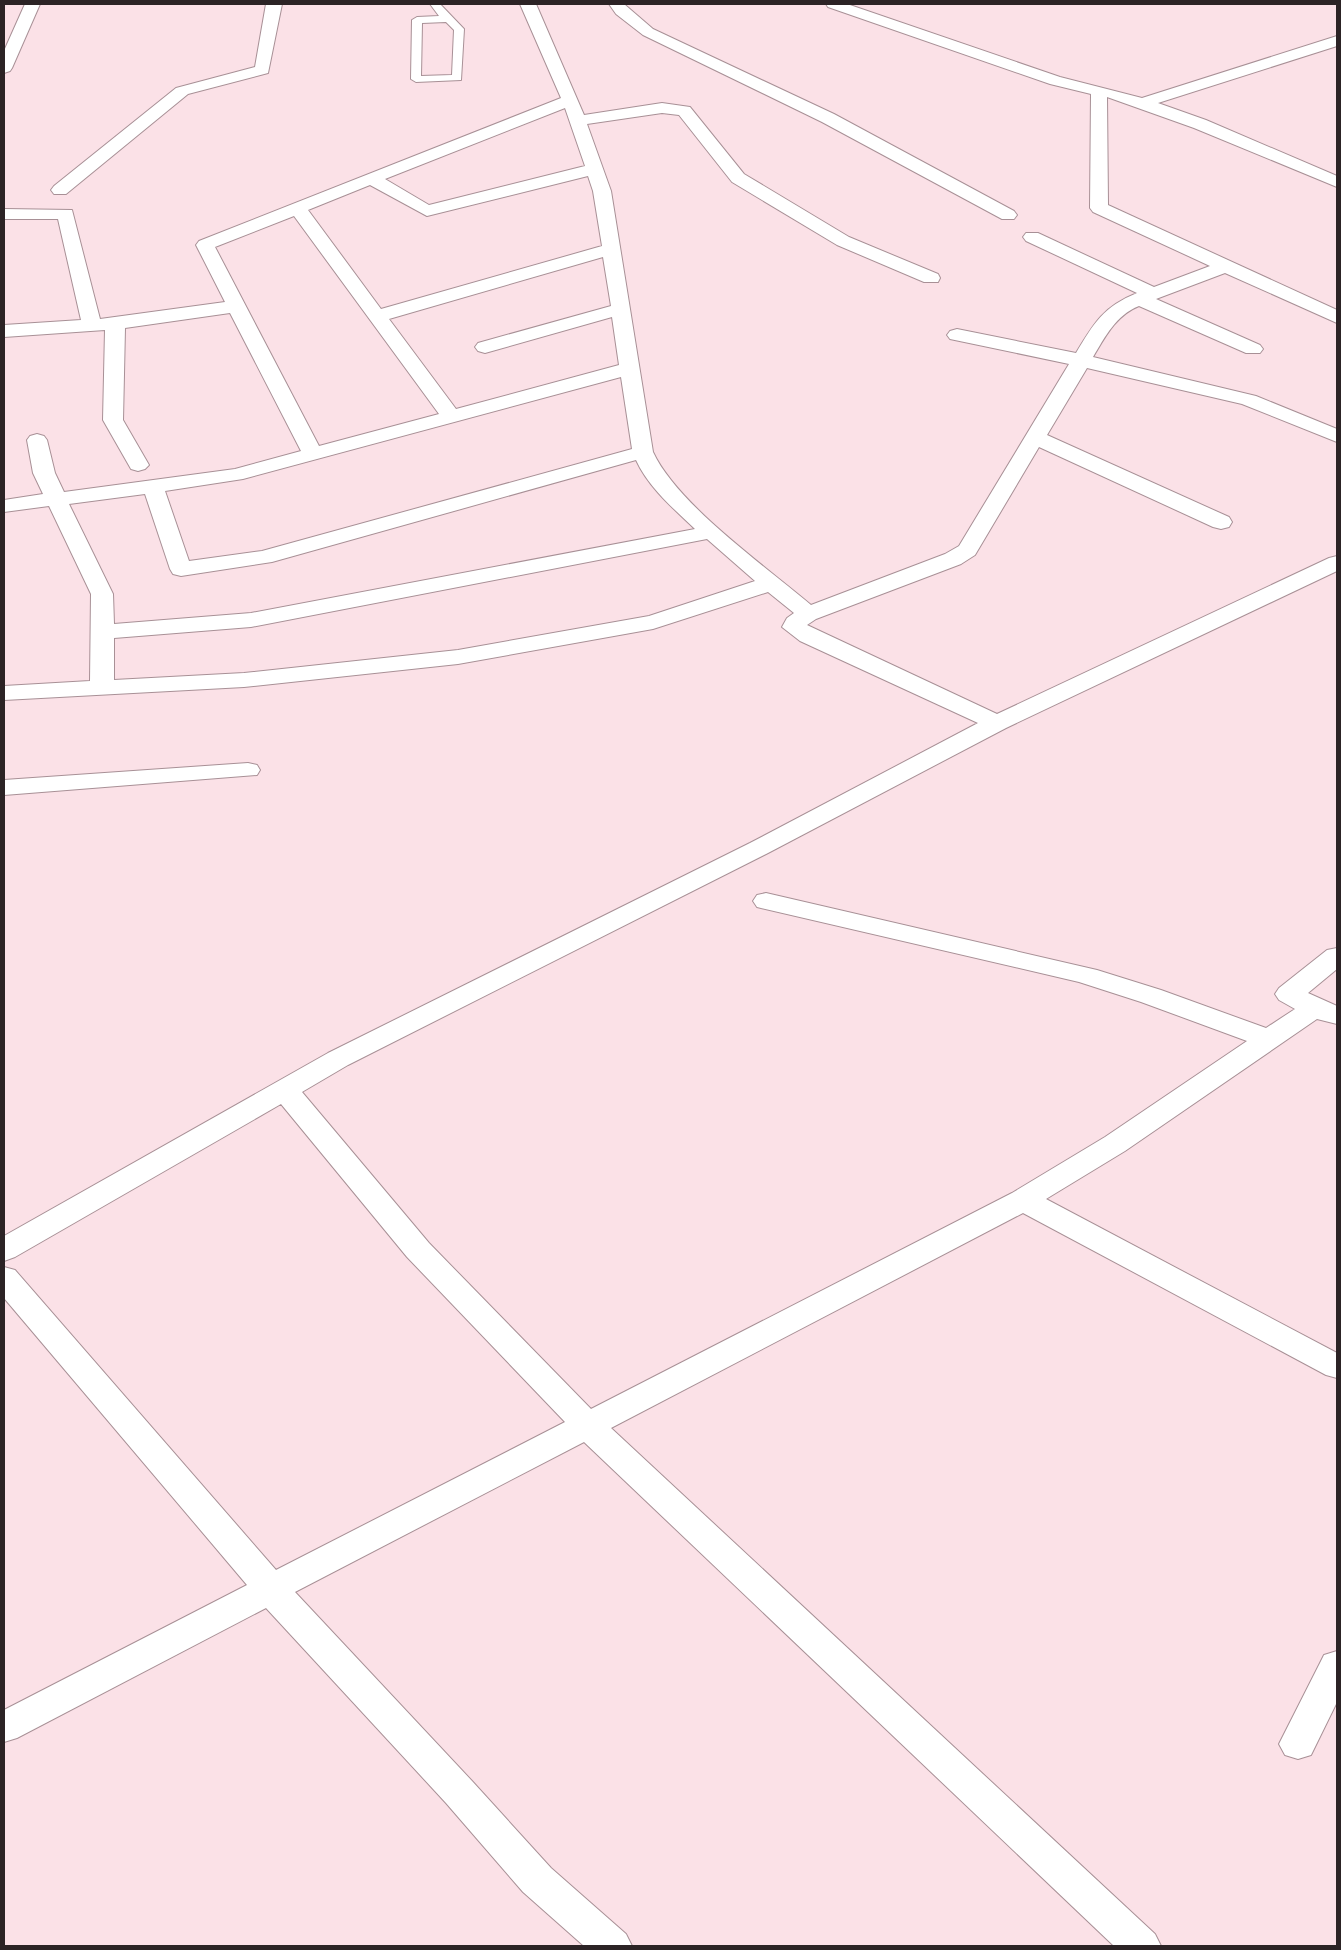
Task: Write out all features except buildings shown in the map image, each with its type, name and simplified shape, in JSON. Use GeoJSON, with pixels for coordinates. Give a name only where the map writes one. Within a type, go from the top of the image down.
{"type":"FeatureCollection","features":[{"type":"Feature","properties":{"kind":"street"},"geometry":{"type":"LineString","coordinates":[[4,68],[32,4]]}},
{"type":"Feature","properties":{"kind":"street"},"geometry":{"type":"LineString","coordinates":[[60,190],[182,91],[262,70],[274,4]]}},
{"type":"Feature","properties":{"kind":"street"},"geometry":{"type":"LineString","coordinates":[[528,4],[570,100],[602,192],[643,452],[652,472],[711,532],[808,614]]}},
{"type":"Feature","properties":{"kind":"street"},"geometry":{"type":"LineString","coordinates":[[617,4],[621,11],[648,32],[828,118],[1008,215]]}},
{"type":"Feature","properties":{"kind":"street"},"geometry":{"type":"LineString","coordinates":[[833,4],[1056,81],[1099,90],[1142,103],[1200,124],[1337,182]]}},
{"type":"Feature","properties":{"kind":"street"},"geometry":{"type":"LineString","coordinates":[[1142,103],[1337,41]]}},
{"type":"Feature","properties":{"kind":"street"},"geometry":{"type":"LineString","coordinates":[[1099,90],[1099,208],[1224,267],[1337,317]]}},
{"type":"Feature","properties":{"kind":"street"},"geometry":{"type":"LineString","coordinates":[[313,454],[205,244],[570,100]]}},
{"type":"Feature","properties":{"kind":"street"},"geometry":{"type":"LineString","coordinates":[[577,120],[662,108],[684,111],[738,178],[843,242],[931,278]]}},
{"type":"Feature","properties":{"kind":"street"},"geometry":{"type":"LineString","coordinates":[[1315,173],[1337,167]]}},
{"type":"Feature","properties":{"kind":"street"},"geometry":{"type":"LineString","coordinates":[[372,178],[427,211],[594,169]]}},
{"type":"Feature","properties":{"kind":"street"},"geometry":{"type":"LineString","coordinates":[[297,208],[451,416]]}},
{"type":"Feature","properties":{"kind":"street"},"geometry":{"type":"LineString","coordinates":[[4,214],[66,214],[92,326]]}},
{"type":"Feature","properties":{"kind":"street"},"geometry":{"type":"LineString","coordinates":[[1032,237],[1253,349]]}},
{"type":"Feature","properties":{"kind":"street"},"geometry":{"type":"LineString","coordinates":[[377,316],[611,249]]}},
{"type":"Feature","properties":{"kind":"street"},"geometry":{"type":"LineString","coordinates":[[997,723],[800,632],[794,627],[795,623],[808,614],[953,559],[967,550],[1103,324],[1124,305],[1224,267]]}},
{"type":"Feature","properties":{"kind":"street"},"geometry":{"type":"LineString","coordinates":[[4,331],[114,324],[236,306]]}},
{"type":"Feature","properties":{"kind":"street"},"geometry":{"type":"LineString","coordinates":[[485,346],[621,309]]}},
{"type":"Feature","properties":{"kind":"street"},"geometry":{"type":"LineString","coordinates":[[114,324],[113,420],[138,465]]}},
{"type":"Feature","properties":{"kind":"street"},"geometry":{"type":"LineString","coordinates":[[957,335],[1080,360],[1249,400],[1337,436]]}},
{"type":"Feature","properties":{"kind":"street"},"geometry":{"type":"LineString","coordinates":[[4,506],[236,475],[630,368]]}},
{"type":"Feature","properties":{"kind":"street"},"geometry":{"type":"LineString","coordinates":[[1034,438],[1221,522]]}},
{"type":"Feature","properties":{"kind":"street"},"geometry":{"type":"LineString","coordinates":[[37,440],[44,473],[102,594],[102,686]]}},
{"type":"Feature","properties":{"kind":"street"},"geometry":{"type":"LineString","coordinates":[[153,486],[181,569],[264,557],[643,452]]}},
{"type":"Feature","properties":{"kind":"street"},"geometry":{"type":"LineString","coordinates":[[102,632],[251,620],[711,532]]}},
{"type":"Feature","properties":{"kind":"street"},"geometry":{"type":"LineString","coordinates":[[4,1250],[338,1060],[759,848],[997,723],[1337,563]]}},
{"type":"Feature","properties":{"kind":"street"},"geometry":{"type":"LineString","coordinates":[[4,693],[102,686],[244,680],[458,657],[653,622],[771,583]]}},
{"type":"Feature","properties":{"kind":"street"},"geometry":{"type":"LineString","coordinates":[[4,788],[248,770]]}},
{"type":"Feature","properties":{"kind":"street"},"geometry":{"type":"LineString","coordinates":[[766,901],[1087,976],[1151,996],[1269,1039]]}},
{"type":"Feature","properties":{"kind":"street"},"geometry":{"type":"LineString","coordinates":[[1328,1012],[1289,994],[1337,956]]}},
{"type":"Feature","properties":{"kind":"street"},"geometry":{"type":"LineString","coordinates":[[4,1727],[586,1424],[1023,1200],[1115,1144],[1308,1013],[1328,1012]]}},
{"type":"Feature","properties":{"kind":"street"},"geometry":{"type":"LineString","coordinates":[[285,1090],[418,1250],[586,1424],[1142,1946]]}},
{"type":"Feature","properties":{"kind":"street"},"geometry":{"type":"LineString","coordinates":[[1023,1200],[1337,1367]]}},
{"type":"Feature","properties":{"kind":"street"},"geometry":{"type":"LineString","coordinates":[[4,1278],[270,1588],[459,1792],[537,1880],[612,1946]]}},
{"type":"Feature","properties":{"kind":"street"},"geometry":{"type":"LineString","coordinates":[[1298,1744],[1337,1665]]}},
{"type":"Feature","properties":{"kind":"lane"},"geometry":{"type":"LineString","coordinates":[[436,4],[438,10],[459,30],[457,78],[416,79],[417,20],[448,20]]}}]}
